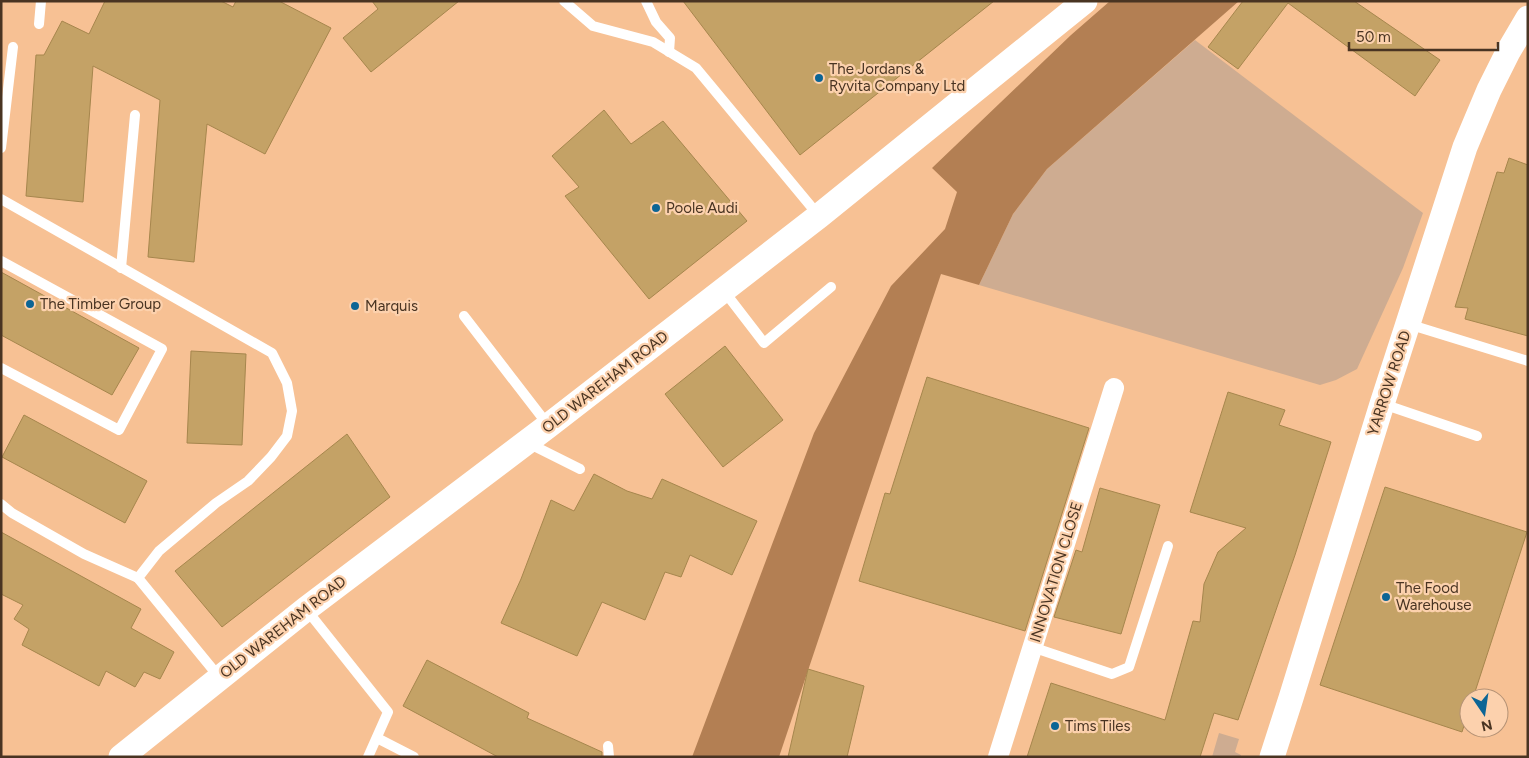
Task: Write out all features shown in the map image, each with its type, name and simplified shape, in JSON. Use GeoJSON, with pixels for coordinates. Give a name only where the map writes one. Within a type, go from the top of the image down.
{"type":"FeatureCollection","features":[{"type":"Feature","properties":{"kind":"street","name":"OLD WAREHAM ROAD"},"geometry":{"type":"LineString","coordinates":[[121,757],[306,609],[548,426],[819,216],[1086,1]]}},
{"type":"Feature","properties":{"kind":"street","name":"YARROW ROAD"},"geometry":{"type":"LineString","coordinates":[[1272,757],[1382,404],[1465,147],[1489,90],[1508,52],[1527,21]]}},
{"type":"Feature","properties":{"kind":"street","name":"INNOVATION CLOSE"},"geometry":{"type":"LineString","coordinates":[[998,757],[1114,388]]}},
{"type":"Feature","properties":{"kind":"lane"},"geometry":{"type":"LineString","coordinates":[[39,24],[41,1]]}},
{"type":"Feature","properties":{"kind":"lane"},"geometry":{"type":"LineString","coordinates":[[564,1],[593,26],[653,42],[696,68],[819,216]]}},
{"type":"Feature","properties":{"kind":"lane"},"geometry":{"type":"LineString","coordinates":[[646,1],[656,22],[670,38],[669,52]]}},
{"type":"Feature","properties":{"kind":"lane"},"geometry":{"type":"LineString","coordinates":[[1,148],[13,47]]}},
{"type":"Feature","properties":{"kind":"lane"},"geometry":{"type":"LineString","coordinates":[[121,268],[134,115]]}},
{"type":"Feature","properties":{"kind":"lane"},"geometry":{"type":"LineString","coordinates":[[1,199],[272,353],[287,383],[292,412],[287,436],[271,457],[248,481],[216,503],[158,551],[138,578]]}},
{"type":"Feature","properties":{"kind":"lane"},"geometry":{"type":"LineString","coordinates":[[1,260],[162,349],[119,430],[1,368]]}},
{"type":"Feature","properties":{"kind":"lane"},"geometry":{"type":"LineString","coordinates":[[723,290],[764,343],[831,287]]}},
{"type":"Feature","properties":{"kind":"lane"},"geometry":{"type":"LineString","coordinates":[[464,316],[548,426]]}},
{"type":"Feature","properties":{"kind":"lane"},"geometry":{"type":"LineString","coordinates":[[1408,324],[1528,361]]}},
{"type":"Feature","properties":{"kind":"lane"},"geometry":{"type":"LineString","coordinates":[[1382,404],[1478,436]]}},
{"type":"Feature","properties":{"kind":"lane"},"geometry":{"type":"LineString","coordinates":[[526,442],[580,469]]}},
{"type":"Feature","properties":{"kind":"lane"},"geometry":{"type":"LineString","coordinates":[[1,504],[12,513],[84,554],[138,578],[219,677]]}},
{"type":"Feature","properties":{"kind":"lane"},"geometry":{"type":"LineString","coordinates":[[1032,647],[1112,674],[1129,667],[1168,546]]}},
{"type":"Feature","properties":{"kind":"lane"},"geometry":{"type":"LineString","coordinates":[[306,609],[388,712],[368,757]]}},
{"type":"Feature","properties":{"kind":"lane"},"geometry":{"type":"LineString","coordinates":[[376,738],[414,757]]}},
{"type":"Feature","properties":{"kind":"shaded area"},"geometry":{"type":"Polygon","coordinates":[[[1110,1],[1239,1],[1047,169],[1013,214],[979,285],[941,274],[779,757],[692,757],[814,433],[891,286],[945,229],[957,192],[932,168],[1071,35],[1110,1]]]}},
{"type":"Feature","properties":{"kind":"shaded area"},"geometry":{"type":"Polygon","coordinates":[[[1195,40],[1423,213],[1403,268],[1357,369],[1336,380],[1320,385],[979,285],[1013,214],[1047,169],[1195,40]]]}},
{"type":"Feature","properties":{"kind":"shaded area"},"geometry":{"type":"Polygon","coordinates":[[[1219,733],[1239,739],[1235,752],[1241,755],[1241,757],[1212,757],[1219,733]]]}},
{"type":"Feature","properties":{"kind":"building"},"geometry":{"type":"Polygon","coordinates":[[[105,1],[221,1],[233,7],[236,1],[279,1],[331,28],[265,154],[207,124],[194,262],[148,257],[160,100],[93,66],[83,202],[26,196],[36,55],[44,55],[62,21],[89,34],[105,1]]]}},
{"type":"Feature","properties":{"kind":"building"},"geometry":{"type":"Polygon","coordinates":[[[372,1],[459,1],[371,72],[343,38],[378,9],[372,1]]]}},
{"type":"Feature","properties":{"kind":"building","name":"The Jordans & Ryvita Company Ltd"},"geometry":{"type":"Polygon","coordinates":[[[683,1],[994,1],[800,155],[683,1]]]}},
{"type":"Feature","properties":{"kind":"building"},"geometry":{"type":"Polygon","coordinates":[[[1243,1],[1354,1],[1440,60],[1415,96],[1288,3],[1238,69],[1208,47],[1243,1]]]}},
{"type":"Feature","properties":{"kind":"building","name":"Poole Audi"},"geometry":{"type":"Polygon","coordinates":[[[604,110],[631,144],[663,121],[747,221],[649,299],[565,196],[579,187],[552,156],[604,110]]]}},
{"type":"Feature","properties":{"kind":"building"},"geometry":{"type":"Polygon","coordinates":[[[1509,158],[1528,165],[1528,336],[1465,319],[1468,308],[1455,307],[1497,172],[1504,173],[1509,158]]]}},
{"type":"Feature","properties":{"kind":"building","name":"The Timber Group"},"geometry":{"type":"Polygon","coordinates":[[[1,272],[139,348],[112,395],[1,335],[1,272]]]}},
{"type":"Feature","properties":{"kind":"building"},"geometry":{"type":"Polygon","coordinates":[[[725,346],[783,420],[723,467],[665,394],[725,346]]]}},
{"type":"Feature","properties":{"kind":"building"},"geometry":{"type":"Polygon","coordinates":[[[191,351],[246,354],[242,445],[187,443],[191,351]]]}},
{"type":"Feature","properties":{"kind":"building"},"geometry":{"type":"Polygon","coordinates":[[[927,377],[1089,428],[1025,631],[859,581],[885,493],[890,494],[927,377]]]}},
{"type":"Feature","properties":{"kind":"building"},"geometry":{"type":"Polygon","coordinates":[[[1228,392],[1285,410],[1279,425],[1331,442],[1295,555],[1238,720],[1214,713],[1200,757],[1027,757],[1051,683],[1165,720],[1193,621],[1200,622],[1204,584],[1218,552],[1246,528],[1190,512],[1228,392]]]}},
{"type":"Feature","properties":{"kind":"building"},"geometry":{"type":"Polygon","coordinates":[[[24,415],[147,481],[125,523],[2,457],[24,415]]]}},
{"type":"Feature","properties":{"kind":"building"},"geometry":{"type":"Polygon","coordinates":[[[347,434],[390,497],[222,627],[175,571],[347,434]]]}},
{"type":"Feature","properties":{"kind":"building"},"geometry":{"type":"Polygon","coordinates":[[[594,474],[627,491],[652,499],[662,479],[757,521],[732,575],[690,555],[681,577],[665,572],[645,620],[602,602],[577,656],[501,623],[521,579],[551,500],[574,511],[594,474]]]}},
{"type":"Feature","properties":{"kind":"building"},"geometry":{"type":"Polygon","coordinates":[[[1385,487],[1527,532],[1476,688],[1459,688],[1459,731],[1320,685],[1385,487]]]}},
{"type":"Feature","properties":{"kind":"building"},"geometry":{"type":"Polygon","coordinates":[[[1100,488],[1160,505],[1121,634],[1054,617],[1076,550],[1082,552],[1100,488]]]}},
{"type":"Feature","properties":{"kind":"building"},"geometry":{"type":"Polygon","coordinates":[[[1,532],[141,609],[131,628],[174,652],[160,679],[144,672],[135,687],[106,671],[99,686],[22,645],[29,629],[14,619],[23,605],[1,594],[1,532]]]}},
{"type":"Feature","properties":{"kind":"building"},"geometry":{"type":"Polygon","coordinates":[[[427,660],[529,713],[527,718],[602,752],[602,757],[498,757],[403,706],[427,660]]]}},
{"type":"Feature","properties":{"kind":"building"},"geometry":{"type":"Polygon","coordinates":[[[808,669],[864,686],[847,757],[788,757],[808,669]]]}},
{"type":"Feature","properties":{"kind":"place","name":"The Jordans & Ryvita Company Ltd"},"geometry":{"type":"Point","coordinates":[819,78]}},
{"type":"Feature","properties":{"kind":"place","name":"Poole Audi"},"geometry":{"type":"Point","coordinates":[656,208]}},
{"type":"Feature","properties":{"kind":"place","name":"The Timber Group"},"geometry":{"type":"Point","coordinates":[30,304]}},
{"type":"Feature","properties":{"kind":"place","name":"Marquis"},"geometry":{"type":"Point","coordinates":[355,306]}},
{"type":"Feature","properties":{"kind":"place","name":"The Food Warehouse"},"geometry":{"type":"Point","coordinates":[1386,597]}},
{"type":"Feature","properties":{"kind":"place","name":"Tims Tiles"},"geometry":{"type":"Point","coordinates":[1055,726]}}]}
